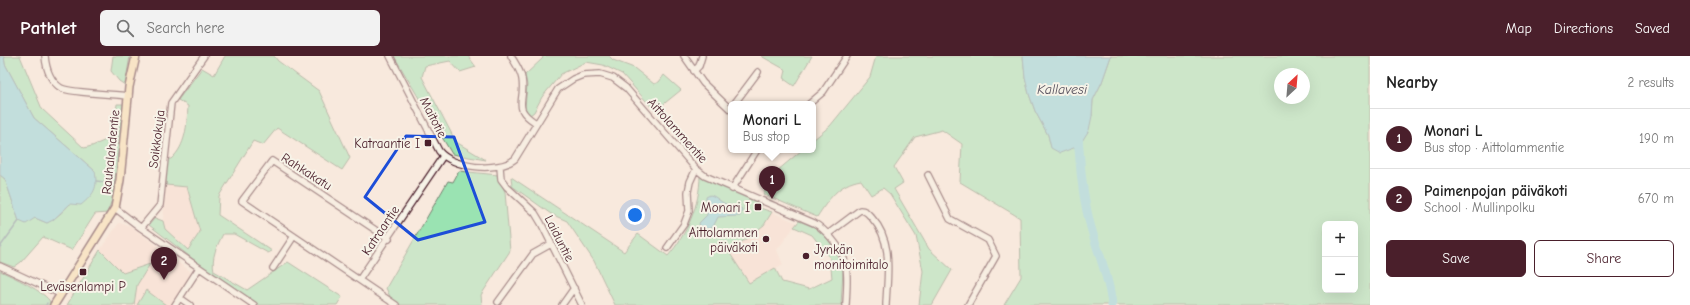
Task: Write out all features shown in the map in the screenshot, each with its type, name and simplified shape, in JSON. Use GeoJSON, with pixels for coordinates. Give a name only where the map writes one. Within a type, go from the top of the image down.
{"type":"FeatureCollection","features":[{"type":"Feature","properties":{"kind":"main road","name":"Rauhalahdentie"},"geometry":{"type":"LineString","coordinates":[[54,305],[115,208],[120,180],[129,96],[136,56]]}},
{"type":"Feature","properties":{"kind":"street"},"geometry":{"type":"LineString","coordinates":[[45,56],[46,67],[53,80],[62,89],[129,96]]}},
{"type":"Feature","properties":{"kind":"street","name":"Soikkokuja"},"geometry":{"type":"LineString","coordinates":[[141,228],[160,205],[171,102],[204,56]]}},
{"type":"Feature","properties":{"kind":"street","name":"Maitotie"},"geometry":{"type":"LineString","coordinates":[[390,56],[443,156],[456,163],[475,166],[500,167]]}},
{"type":"Feature","properties":{"kind":"street"},"geometry":{"type":"LineString","coordinates":[[511,56],[522,77],[522,110],[525,115],[536,123]]}},
{"type":"Feature","properties":{"kind":"street"},"geometry":{"type":"LineString","coordinates":[[684,56],[703,83],[728,105]]}},
{"type":"Feature","properties":{"kind":"street"},"geometry":{"type":"LineString","coordinates":[[694,71],[699,66],[702,56]]}},
{"type":"Feature","properties":{"kind":"street"},"geometry":{"type":"LineString","coordinates":[[812,101],[823,92],[847,56]]}},
{"type":"Feature","properties":{"kind":"street"},"geometry":{"type":"LineString","coordinates":[[737,101],[758,72]]}},
{"type":"Feature","properties":{"kind":"street","name":"Aittolammentie"},"geometry":{"type":"LineString","coordinates":[[500,167],[507,165],[515,159],[558,89],[583,74],[600,74],[613,78],[626,88],[696,169],[705,176],[732,189],[814,223],[828,234],[843,254],[846,264],[846,305]]}},
{"type":"Feature","properties":{"kind":"street"},"geometry":{"type":"LineString","coordinates":[[732,189],[755,153]]}},
{"type":"Feature","properties":{"kind":"street","name":"Katraantie"},"geometry":{"type":"LineString","coordinates":[[359,280],[443,156]]}},
{"type":"Feature","properties":{"kind":"street","name":"Rahkakatu"},"geometry":{"type":"LineString","coordinates":[[359,280],[242,201],[272,161],[388,239]]}},
{"type":"Feature","properties":{"kind":"street","name":"Laiduntie"},"geometry":{"type":"LineString","coordinates":[[500,167],[501,179],[507,188],[535,213],[582,305]]}},
{"type":"Feature","properties":{"kind":"street"},"geometry":{"type":"LineString","coordinates":[[667,248],[684,224],[689,211],[688,192],[690,182],[696,169]]}},
{"type":"Feature","properties":{"kind":"street"},"geometry":{"type":"LineString","coordinates":[[928,175],[950,219],[988,240],[996,256],[968,305]]}},
{"type":"Feature","properties":{"kind":"street"},"geometry":{"type":"LineString","coordinates":[[115,208],[141,228],[254,305]]}},
{"type":"Feature","properties":{"kind":"street"},"geometry":{"type":"LineString","coordinates":[[828,234],[860,210],[866,211],[877,223],[885,237],[888,250],[886,305]]}},
{"type":"Feature","properties":{"kind":"street"},"geometry":{"type":"LineString","coordinates":[[273,268],[294,236]]}},
{"type":"Feature","properties":{"kind":"street"},"geometry":{"type":"LineString","coordinates":[[498,302],[533,254],[551,244]]}},
{"type":"Feature","properties":{"kind":"street"},"geometry":{"type":"LineString","coordinates":[[0,266],[60,294]]}},
{"type":"Feature","properties":{"kind":"street"},"geometry":{"type":"LineString","coordinates":[[175,305],[199,268]]}},
{"type":"Feature","properties":{"kind":"street"},"geometry":{"type":"LineString","coordinates":[[359,280],[396,305]]}},
{"type":"Feature","properties":{"kind":"street"},"geometry":{"type":"LineString","coordinates":[[562,305],[574,288]]}},
{"type":"Feature","properties":{"kind":"street"},"geometry":{"type":"LineString","coordinates":[[180,298],[190,305]]}},
{"type":"Feature","properties":{"kind":"highlighted area"},"geometry":{"type":"Polygon","coordinates":[[[406,136],[454,137],[485,222],[418,240],[365,197],[406,136]]]}},
{"type":"Feature","properties":{"kind":"shaded area"},"geometry":{"type":"Polygon","coordinates":[[[166,185],[187,187],[200,232],[189,250],[165,229],[163,221],[166,185]]]}},
{"type":"Feature","properties":{"kind":"shaded area","name":"Aittolammen päiväkoti"},"geometry":{"type":"Polygon","coordinates":[[[772,212],[797,223],[777,250],[783,265],[749,283],[729,252],[764,225],[772,212]]]}},
{"type":"Feature","properties":{"kind":"shaded area"},"geometry":{"type":"Polygon","coordinates":[[[119,223],[131,227],[159,247],[156,256],[161,250],[190,271],[191,274],[172,305],[134,305],[137,285],[149,265],[123,273],[100,250],[119,223]]]}},
{"type":"Feature","properties":{"kind":"green space"},"geometry":{"type":"Polygon","coordinates":[[[4,56],[20,56],[42,109],[84,148],[113,137],[117,104],[124,104],[113,197],[107,213],[95,214],[72,250],[43,237],[21,262],[14,267],[0,262],[0,175],[5,179],[19,221],[35,218],[47,223],[68,206],[95,171],[34,118],[5,64],[4,56]]]}},
{"type":"Feature","properties":{"kind":"green space"},"geometry":{"type":"Polygon","coordinates":[[[113,56],[130,56],[125,85],[119,81],[111,71],[113,56]]]}},
{"type":"Feature","properties":{"kind":"green space"},"geometry":{"type":"Polygon","coordinates":[[[225,56],[274,56],[278,61],[319,91],[350,158],[342,170],[277,128],[263,145],[253,141],[219,196],[218,215],[272,251],[268,253],[234,234],[223,234],[214,256],[214,271],[247,290],[288,262],[342,297],[337,305],[258,305],[202,266],[149,225],[155,218],[163,221],[165,229],[188,250],[200,232],[187,187],[166,185],[166,159],[171,159],[176,154],[185,135],[188,106],[178,100],[202,68],[214,75],[225,56]]]}},
{"type":"Feature","properties":{"kind":"green space"},"geometry":{"type":"Polygon","coordinates":[[[394,56],[468,56],[476,67],[460,72],[450,61],[425,66],[422,77],[456,142],[486,160],[452,154],[394,56]]]}},
{"type":"Feature","properties":{"kind":"green space"},"geometry":{"type":"Polygon","coordinates":[[[542,56],[609,56],[613,60],[634,68],[654,84],[659,82],[664,75],[681,90],[655,111],[622,74],[603,65],[586,62],[561,74],[542,97],[534,112],[530,115],[525,108],[527,85],[525,75],[543,58],[542,56]]]}},
{"type":"Feature","properties":{"kind":"green space"},"geometry":{"type":"Polygon","coordinates":[[[761,56],[812,56],[794,86],[784,79],[786,70],[761,56]]]}},
{"type":"Feature","properties":{"kind":"green space"},"geometry":{"type":"Polygon","coordinates":[[[876,56],[1023,56],[1025,77],[1029,94],[1035,111],[1048,135],[1051,147],[1092,116],[1093,100],[1102,82],[1111,56],[1370,56],[1370,305],[1004,305],[1021,277],[1020,218],[960,182],[962,144],[942,130],[915,137],[894,167],[903,183],[894,189],[929,249],[952,270],[932,305],[919,305],[923,271],[916,236],[890,194],[883,188],[871,195],[861,180],[846,185],[830,198],[817,217],[763,194],[777,171],[798,153],[816,153],[816,138],[830,126],[870,77],[876,56]]]}},
{"type":"Feature","properties":{"kind":"green space"},"geometry":{"type":"Polygon","coordinates":[[[459,171],[498,175],[505,192],[510,251],[481,295],[482,305],[394,305],[386,288],[448,181],[453,182],[459,171]]]}},
{"type":"Feature","properties":{"kind":"green space"},"geometry":{"type":"Polygon","coordinates":[[[700,175],[761,203],[760,208],[772,212],[764,225],[729,252],[749,283],[775,268],[782,282],[809,289],[832,278],[830,258],[812,235],[794,227],[799,221],[814,227],[827,238],[836,252],[843,269],[841,305],[615,305],[594,261],[567,221],[551,214],[512,186],[511,177],[624,252],[638,234],[668,256],[681,238],[695,208],[698,197],[700,175]]]}},
{"type":"Feature","properties":{"kind":"green space"},"geometry":{"type":"Polygon","coordinates":[[[100,250],[123,273],[150,264],[137,285],[134,305],[67,305],[100,250]]]}},
{"type":"Feature","properties":{"kind":"green space"},"geometry":{"type":"Polygon","coordinates":[[[0,271],[12,276],[42,294],[50,302],[49,305],[0,305],[0,271]]]}},
{"type":"Feature","properties":{"kind":"green space"},"geometry":{"type":"Polygon","coordinates":[[[146,290],[166,305],[137,305],[146,290]]]}},
{"type":"Feature","properties":{"kind":"water"},"geometry":{"type":"Polygon","coordinates":[[[0,56],[4,56],[5,64],[34,118],[95,171],[95,187],[89,198],[81,205],[70,204],[53,220],[47,223],[35,218],[26,224],[19,221],[5,179],[0,175],[0,56]]]}},
{"type":"Feature","properties":{"kind":"water","name":"Kallavesi"},"geometry":{"type":"Polygon","coordinates":[[[1023,56],[1111,56],[1102,82],[1093,100],[1089,130],[1079,146],[1060,153],[1051,148],[1048,135],[1035,111],[1029,94],[1025,77],[1023,56]]]}},
{"type":"Feature","properties":{"kind":"water"},"geometry":{"type":"Polygon","coordinates":[[[710,195],[728,205],[736,206],[742,209],[740,216],[718,217],[713,227],[709,229],[700,227],[699,223],[707,215],[706,197],[710,195]]]}},
{"type":"Feature","properties":{"kind":"waterway"},"geometry":{"type":"LineString","coordinates":[[1078,135],[1085,199],[1092,231],[1108,283],[1112,305]]}},
{"type":"Feature","properties":{"kind":"waterway"},"geometry":{"type":"LineString","coordinates":[[96,181],[114,183]]}},
{"type":"Feature","properties":{"kind":"waterway"},"geometry":{"type":"LineString","coordinates":[[0,247],[19,221]]}},
{"type":"Feature","properties":{"kind":"place","name":"Katraantie I"},"geometry":{"type":"Point","coordinates":[428,143]}},
{"type":"Feature","properties":{"kind":"place","name":"Monari L"},"geometry":{"type":"Point","coordinates":[772,199]}},
{"type":"Feature","properties":{"kind":"place","name":"Monari I"},"geometry":{"type":"Point","coordinates":[758,207]}},
{"type":"Feature","properties":{"kind":"place","name":"Aittolammen päiväkoti"},"geometry":{"type":"Point","coordinates":[766,239]}},
{"type":"Feature","properties":{"kind":"place","name":"Jynkän monitoimitalo"},"geometry":{"type":"Point","coordinates":[806,256]}},
{"type":"Feature","properties":{"kind":"place","name":"Leväsenlampi P"},"geometry":{"type":"Point","coordinates":[83,272]}},
{"type":"Feature","properties":{"kind":"place","name":"Paimenpojan päiväkoti"},"geometry":{"type":"Point","coordinates":[164,280]}}]}
